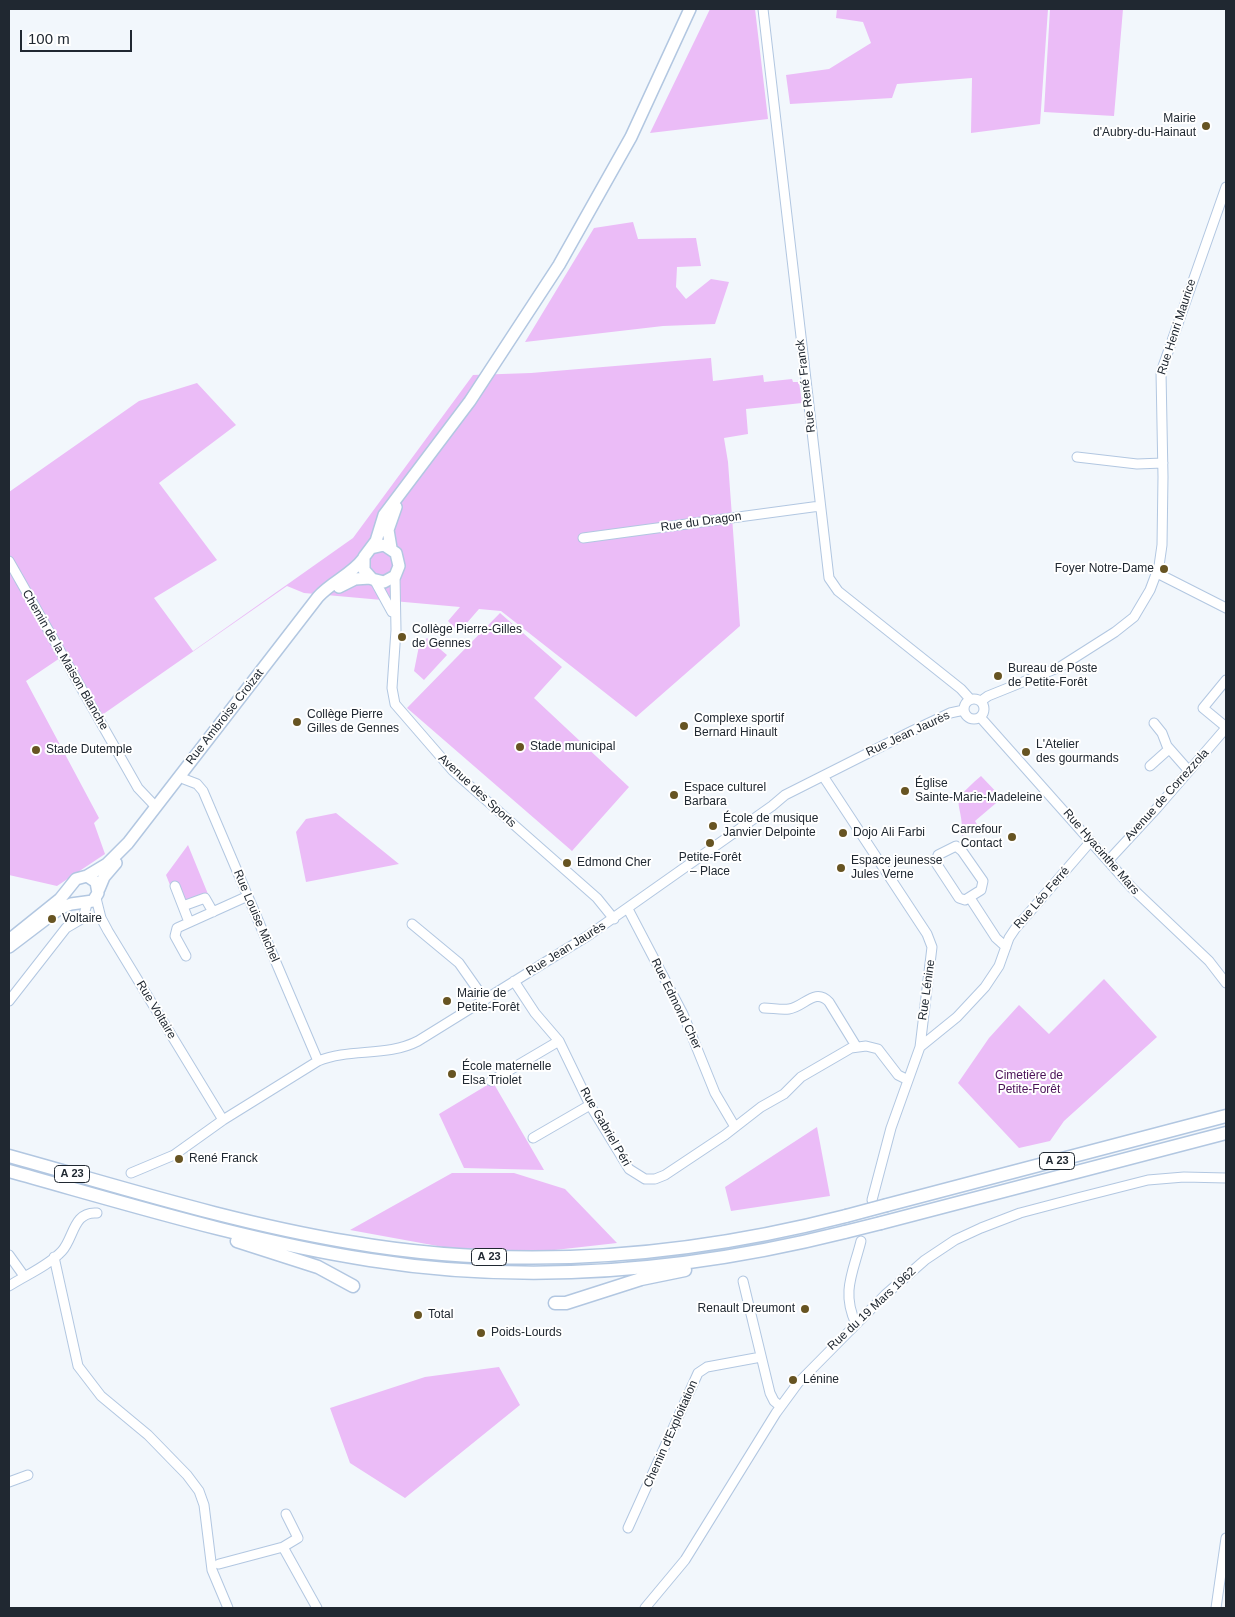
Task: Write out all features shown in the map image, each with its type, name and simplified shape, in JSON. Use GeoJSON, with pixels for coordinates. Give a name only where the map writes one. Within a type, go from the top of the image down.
{"type":"FeatureCollection","features":[{"type":"Feature","properties":{"kind":"highway","name":"A 23"},"geometry":{"type":"LineString","coordinates":[[9,1156],[276,1228],[364,1245],[453,1255],[542,1258],[636,1254],[731,1241],[846,1216],[1226,1116]]}},
{"type":"Feature","properties":{"kind":"highway","name":"A 23"},"geometry":{"type":"LineString","coordinates":[[9,1171],[165,1214],[312,1250],[445,1269],[578,1272],[654,1266],[786,1246],[1224,1134]]}},
{"type":"Feature","properties":{"kind":"highway"},"geometry":{"type":"LineString","coordinates":[[165,1214],[210,1233],[318,1267],[352,1286]]}},
{"type":"Feature","properties":{"kind":"highway"},"geometry":{"type":"LineString","coordinates":[[555,1304],[566,1303],[634,1281],[688,1269],[732,1255]]}},
{"type":"Feature","properties":{"kind":"main road"},"geometry":{"type":"LineString","coordinates":[[666,65],[690,9]]}},
{"type":"Feature","properties":{"kind":"main road"},"geometry":{"type":"LineString","coordinates":[[405,489],[388,526],[387,535],[391,548],[396,553],[399,561],[395,576],[386,581],[373,580],[364,570],[363,559],[371,548],[386,512],[470,401],[548,284],[609,178],[666,65],[698,9]]}},
{"type":"Feature","properties":{"kind":"main road"},"geometry":{"type":"LineString","coordinates":[[371,548],[380,545],[391,548]]}},
{"type":"Feature","properties":{"kind":"main road","name":"Rue Ambroise Croizat"},"geometry":{"type":"LineString","coordinates":[[87,876],[103,867],[118,853],[156,807],[318,597],[328,587],[356,569],[363,559]]}},
{"type":"Feature","properties":{"kind":"main road","name":"Rue Ambroise Croizat"},"geometry":{"type":"LineString","coordinates":[[90,898],[106,874],[138,840],[326,597],[348,582],[373,580]]}},
{"type":"Feature","properties":{"kind":"main road"},"geometry":{"type":"LineString","coordinates":[[9,940],[58,902],[78,878],[87,876],[95,880],[90,898]]}},
{"type":"Feature","properties":{"kind":"main road"},"geometry":{"type":"LineString","coordinates":[[72,886],[73,897],[90,898]]}},
{"type":"Feature","properties":{"kind":"main road"},"geometry":{"type":"LineString","coordinates":[[9,947],[54,912],[90,898]]}},
{"type":"Feature","properties":{"kind":"street","name":"Rue René Franck"},"geometry":{"type":"LineString","coordinates":[[763,9],[828,574],[832,584],[961,689],[970,700]]}},
{"type":"Feature","properties":{"kind":"street","name":"Rue Henri Maurice"},"geometry":{"type":"LineString","coordinates":[[981,701],[988,696],[1067,663],[1120,629],[1138,612],[1157,573],[1161,552],[1163,503],[1160,372],[1226,189]]}},
{"type":"Feature","properties":{"kind":"street"},"geometry":{"type":"LineString","coordinates":[[1077,457],[1137,464],[1163,463]]}},
{"type":"Feature","properties":{"kind":"street","name":"Rue du Dragon"},"geometry":{"type":"LineString","coordinates":[[583,538],[820,506]]}},
{"type":"Feature","properties":{"kind":"street","name":"Chemin de la Maison Blanche"},"geometry":{"type":"LineString","coordinates":[[9,561],[138,788],[156,807]]}},
{"type":"Feature","properties":{"kind":"street"},"geometry":{"type":"LineString","coordinates":[[1157,573],[1226,608]]}},
{"type":"Feature","properties":{"kind":"street","name":"Avenue des Sports"},"geometry":{"type":"LineString","coordinates":[[395,576],[392,688],[396,706],[448,767],[597,898],[614,919]]}},
{"type":"Feature","properties":{"kind":"street"},"geometry":{"type":"LineString","coordinates":[[373,580],[382,590],[395,619]]}},
{"type":"Feature","properties":{"kind":"street"},"geometry":{"type":"LineString","coordinates":[[1226,680],[1203,708],[1226,727]]}},
{"type":"Feature","properties":{"kind":"street"},"geometry":{"type":"LineString","coordinates":[[975,698],[981,701],[984,709],[980,717],[970,718],[964,710],[965,704],[975,698]]}},
{"type":"Feature","properties":{"kind":"street","name":"Rue Jean Jaurès"},"geometry":{"type":"LineString","coordinates":[[130,1173],[170,1157],[223,1120],[318,1061],[330,1057],[379,1052],[409,1045],[614,919],[785,795],[941,717],[964,710]]}},
{"type":"Feature","properties":{"kind":"street","name":"Rue Hyacinthe Mars"},"geometry":{"type":"LineString","coordinates":[[980,717],[1136,893],[1209,961],[1226,983]]}},
{"type":"Feature","properties":{"kind":"street"},"geometry":{"type":"LineString","coordinates":[[1154,723],[1169,749],[1189,771]]}},
{"type":"Feature","properties":{"kind":"street","name":"Avenue de Correzzola"},"geometry":{"type":"LineString","coordinates":[[1108,861],[1226,727]]}},
{"type":"Feature","properties":{"kind":"street"},"geometry":{"type":"LineString","coordinates":[[1150,766],[1169,749]]}},
{"type":"Feature","properties":{"kind":"street","name":"Rue Lénine"},"geometry":{"type":"LineString","coordinates":[[823,776],[931,941],[932,951],[920,1047],[891,1128],[872,1200]]}},
{"type":"Feature","properties":{"kind":"street","name":"Rue Louise Michel"},"geometry":{"type":"LineString","coordinates":[[184,779],[197,784],[203,791],[318,1061]]}},
{"type":"Feature","properties":{"kind":"street","name":"Rue Léo Ferré"},"geometry":{"type":"LineString","coordinates":[[920,1047],[952,1021],[977,997],[997,970],[1015,928],[1091,842]]}},
{"type":"Feature","properties":{"kind":"street"},"geometry":{"type":"LineString","coordinates":[[951,847],[960,848],[983,881],[981,890],[970,898],[965,900],[959,898],[936,865],[938,855],[951,847]]}},
{"type":"Feature","properties":{"kind":"street"},"geometry":{"type":"LineString","coordinates":[[175,886],[189,922]]}},
{"type":"Feature","properties":{"kind":"street"},"geometry":{"type":"LineString","coordinates":[[186,956],[174,932],[179,926],[248,896]]}},
{"type":"Feature","properties":{"kind":"street"},"geometry":{"type":"LineString","coordinates":[[9,1001],[66,928],[83,918],[90,898]]}},
{"type":"Feature","properties":{"kind":"street","name":"Rue Voltaire"},"geometry":{"type":"LineString","coordinates":[[90,898],[100,918],[223,1120]]}},
{"type":"Feature","properties":{"kind":"street"},"geometry":{"type":"LineString","coordinates":[[183,906],[205,898],[213,912]]}},
{"type":"Feature","properties":{"kind":"street"},"geometry":{"type":"LineString","coordinates":[[970,898],[996,938],[1006,947]]}},
{"type":"Feature","properties":{"kind":"street","name":"Rue Edmond Cher"},"geometry":{"type":"LineString","coordinates":[[628,909],[683,1014],[715,1093],[735,1127]]}},
{"type":"Feature","properties":{"kind":"street"},"geometry":{"type":"LineString","coordinates":[[412,924],[456,961],[485,1000]]}},
{"type":"Feature","properties":{"kind":"street","name":"Rue Gabriel Péri"},"geometry":{"type":"LineString","coordinates":[[514,981],[535,1013],[559,1042],[590,1105],[630,1169],[645,1179],[662,1177],[761,1107],[784,1094],[802,1077],[856,1046]]}},
{"type":"Feature","properties":{"kind":"street"},"geometry":{"type":"LineString","coordinates":[[764,1008],[790,1009],[813,997],[824,997],[830,1002],[856,1046],[869,1046],[878,1049],[898,1075],[908,1080]]}},
{"type":"Feature","properties":{"kind":"street"},"geometry":{"type":"LineString","coordinates":[[491,1081],[559,1042]]}},
{"type":"Feature","properties":{"kind":"street"},"geometry":{"type":"LineString","coordinates":[[533,1138],[590,1105]]}},
{"type":"Feature","properties":{"kind":"street","name":"Rue du 19 Mars 1962"},"geometry":{"type":"LineString","coordinates":[[645,1608],[685,1560],[780,1406],[806,1373],[925,1260],[956,1240],[1020,1213],[1139,1182],[1176,1177],[1226,1179]]}},
{"type":"Feature","properties":{"kind":"street"},"geometry":{"type":"LineString","coordinates":[[9,1286],[54,1257],[65,1246],[76,1222],[86,1215],[97,1213]]}},
{"type":"Feature","properties":{"kind":"street"},"geometry":{"type":"LineString","coordinates":[[856,1324],[848,1305],[848,1294],[861,1241]]}},
{"type":"Feature","properties":{"kind":"street"},"geometry":{"type":"LineString","coordinates":[[9,1255],[24,1276]]}},
{"type":"Feature","properties":{"kind":"street"},"geometry":{"type":"LineString","coordinates":[[54,1257],[78,1366],[96,1391],[148,1435],[187,1475],[199,1491],[204,1505],[212,1570],[228,1608]]}},
{"type":"Feature","properties":{"kind":"street"},"geometry":{"type":"LineString","coordinates":[[743,1281],[771,1397],[780,1406]]}},
{"type":"Feature","properties":{"kind":"street","name":"Chemin d'Exploitation"},"geometry":{"type":"LineString","coordinates":[[628,1528],[698,1373],[707,1367],[761,1357]]}},
{"type":"Feature","properties":{"kind":"street"},"geometry":{"type":"LineString","coordinates":[[9,1482],[28,1475]]}},
{"type":"Feature","properties":{"kind":"street"},"geometry":{"type":"LineString","coordinates":[[219,1564],[283,1546],[298,1538],[286,1514]]}},
{"type":"Feature","properties":{"kind":"street"},"geometry":{"type":"LineString","coordinates":[[1216,1608],[1226,1538]]}},
{"type":"Feature","properties":{"kind":"street"},"geometry":{"type":"LineString","coordinates":[[283,1546],[317,1608]]}},
{"type":"Feature","properties":{"kind":"green space"},"geometry":{"type":"Polygon","coordinates":[[[710,9],[755,9],[768,119],[650,133],[710,9]]]}},
{"type":"Feature","properties":{"kind":"green space"},"geometry":{"type":"Polygon","coordinates":[[[837,9],[1048,9],[1040,124],[971,133],[972,78],[897,84],[892,98],[790,104],[786,75],[829,69],[871,43],[863,22],[836,18],[837,9]]]}},
{"type":"Feature","properties":{"kind":"green space"},"geometry":{"type":"Polygon","coordinates":[[[1050,9],[1123,9],[1114,116],[1044,112],[1050,9]]]}},
{"type":"Feature","properties":{"kind":"green space"},"geometry":{"type":"Polygon","coordinates":[[[633,222],[638,239],[696,238],[701,266],[677,267],[676,287],[686,299],[711,279],[729,282],[715,324],[663,326],[525,342],[594,228],[633,222]]]}},
{"type":"Feature","properties":{"kind":"green space"},"geometry":{"type":"Polygon","coordinates":[[[711,358],[713,381],[763,375],[764,382],[792,379],[793,382],[799,382],[802,403],[746,409],[748,434],[724,438],[728,462],[740,626],[636,717],[501,611],[479,609],[459,632],[448,621],[460,607],[304,593],[287,586],[102,715],[63,656],[26,681],[99,818],[94,823],[105,854],[57,886],[9,875],[9,492],[139,401],[197,383],[236,425],[159,483],[217,560],[154,598],[193,651],[353,538],[473,375],[531,373],[711,358]]]}},
{"type":"Feature","properties":{"kind":"green space","name":"Stade municipal"},"geometry":{"type":"Polygon","coordinates":[[[500,613],[562,667],[534,698],[629,787],[572,851],[407,708],[500,613]]]}},
{"type":"Feature","properties":{"kind":"green space"},"geometry":{"type":"Polygon","coordinates":[[[427,638],[447,655],[424,680],[414,671],[419,646],[427,638]]]}},
{"type":"Feature","properties":{"kind":"green space"},"geometry":{"type":"Polygon","coordinates":[[[981,776],[1002,798],[975,821],[978,826],[962,836],[960,799],[963,793],[981,776]]]}},
{"type":"Feature","properties":{"kind":"green space"},"geometry":{"type":"Polygon","coordinates":[[[336,813],[399,864],[306,882],[296,832],[306,819],[336,813]]]}},
{"type":"Feature","properties":{"kind":"green space"},"geometry":{"type":"Polygon","coordinates":[[[188,845],[208,894],[189,902],[184,900],[176,883],[170,885],[166,875],[188,845]]]}},
{"type":"Feature","properties":{"kind":"green space","name":"Cimetière de Petite-Forêt"},"geometry":{"type":"Polygon","coordinates":[[[1104,979],[1157,1037],[1064,1121],[1050,1141],[1019,1148],[958,1083],[989,1038],[1019,1005],[1049,1034],[1104,979]]]}},
{"type":"Feature","properties":{"kind":"green space"},"geometry":{"type":"Polygon","coordinates":[[[489,1084],[494,1084],[544,1170],[464,1168],[439,1114],[489,1084]]]}},
{"type":"Feature","properties":{"kind":"green space"},"geometry":{"type":"Polygon","coordinates":[[[817,1127],[830,1196],[731,1211],[725,1187],[817,1127]]]}},
{"type":"Feature","properties":{"kind":"green space"},"geometry":{"type":"Polygon","coordinates":[[[452,1173],[514,1173],[565,1189],[617,1243],[537,1252],[454,1249],[350,1230],[452,1173]]]}},
{"type":"Feature","properties":{"kind":"green space"},"geometry":{"type":"Polygon","coordinates":[[[499,1367],[520,1405],[405,1498],[350,1463],[330,1408],[425,1377],[499,1367]]]}},
{"type":"Feature","properties":{"kind":"place","name":"Mairie d'Aubry-du-Hainaut"},"geometry":{"type":"Point","coordinates":[1206,126]}},
{"type":"Feature","properties":{"kind":"place","name":"Foyer Notre-Dame"},"geometry":{"type":"Point","coordinates":[1164,569]}},
{"type":"Feature","properties":{"kind":"place","name":"Collège Pierre-Gilles de Gennes"},"geometry":{"type":"Point","coordinates":[402,637]}},
{"type":"Feature","properties":{"kind":"place","name":"Bureau de Poste de Petite-Forêt"},"geometry":{"type":"Point","coordinates":[998,676]}},
{"type":"Feature","properties":{"kind":"place","name":"Collège Pierre Gilles de Gennes"},"geometry":{"type":"Point","coordinates":[297,722]}},
{"type":"Feature","properties":{"kind":"place","name":"Complexe sportif Bernard Hinault"},"geometry":{"type":"Point","coordinates":[684,726]}},
{"type":"Feature","properties":{"kind":"place","name":"Stade municipal"},"geometry":{"type":"Point","coordinates":[520,747]}},
{"type":"Feature","properties":{"kind":"place","name":"Stade Dutemple"},"geometry":{"type":"Point","coordinates":[36,750]}},
{"type":"Feature","properties":{"kind":"place","name":"L'Atelier des gourmands"},"geometry":{"type":"Point","coordinates":[1026,752]}},
{"type":"Feature","properties":{"kind":"place","name":"Église Sainte-Marie-Madeleine"},"geometry":{"type":"Point","coordinates":[905,791]}},
{"type":"Feature","properties":{"kind":"place","name":"Espace culturel Barbara"},"geometry":{"type":"Point","coordinates":[674,795]}},
{"type":"Feature","properties":{"kind":"place","name":"École de musique Janvier Delpointe"},"geometry":{"type":"Point","coordinates":[713,826]}},
{"type":"Feature","properties":{"kind":"place","name":"Dojo Ali Farbi"},"geometry":{"type":"Point","coordinates":[843,833]}},
{"type":"Feature","properties":{"kind":"place","name":"Carrefour Contact"},"geometry":{"type":"Point","coordinates":[1012,837]}},
{"type":"Feature","properties":{"kind":"place","name":"Petite-Forêt – Place"},"geometry":{"type":"Point","coordinates":[710,843]}},
{"type":"Feature","properties":{"kind":"place","name":"Edmond Cher"},"geometry":{"type":"Point","coordinates":[567,863]}},
{"type":"Feature","properties":{"kind":"place","name":"Espace jeunesse Jules Verne"},"geometry":{"type":"Point","coordinates":[841,868]}},
{"type":"Feature","properties":{"kind":"place","name":"Voltaire"},"geometry":{"type":"Point","coordinates":[52,919]}},
{"type":"Feature","properties":{"kind":"place","name":"Mairie de Petite-Forêt"},"geometry":{"type":"Point","coordinates":[447,1001]}},
{"type":"Feature","properties":{"kind":"place","name":"École maternelle Elsa Triolet"},"geometry":{"type":"Point","coordinates":[452,1074]}},
{"type":"Feature","properties":{"kind":"place","name":"René Franck"},"geometry":{"type":"Point","coordinates":[179,1159]}},
{"type":"Feature","properties":{"kind":"place","name":"Renault Dreumont"},"geometry":{"type":"Point","coordinates":[805,1309]}},
{"type":"Feature","properties":{"kind":"place","name":"Total"},"geometry":{"type":"Point","coordinates":[418,1315]}},
{"type":"Feature","properties":{"kind":"place","name":"Poids-Lourds"},"geometry":{"type":"Point","coordinates":[481,1333]}},
{"type":"Feature","properties":{"kind":"place","name":"Lénine"},"geometry":{"type":"Point","coordinates":[793,1380]}}]}
